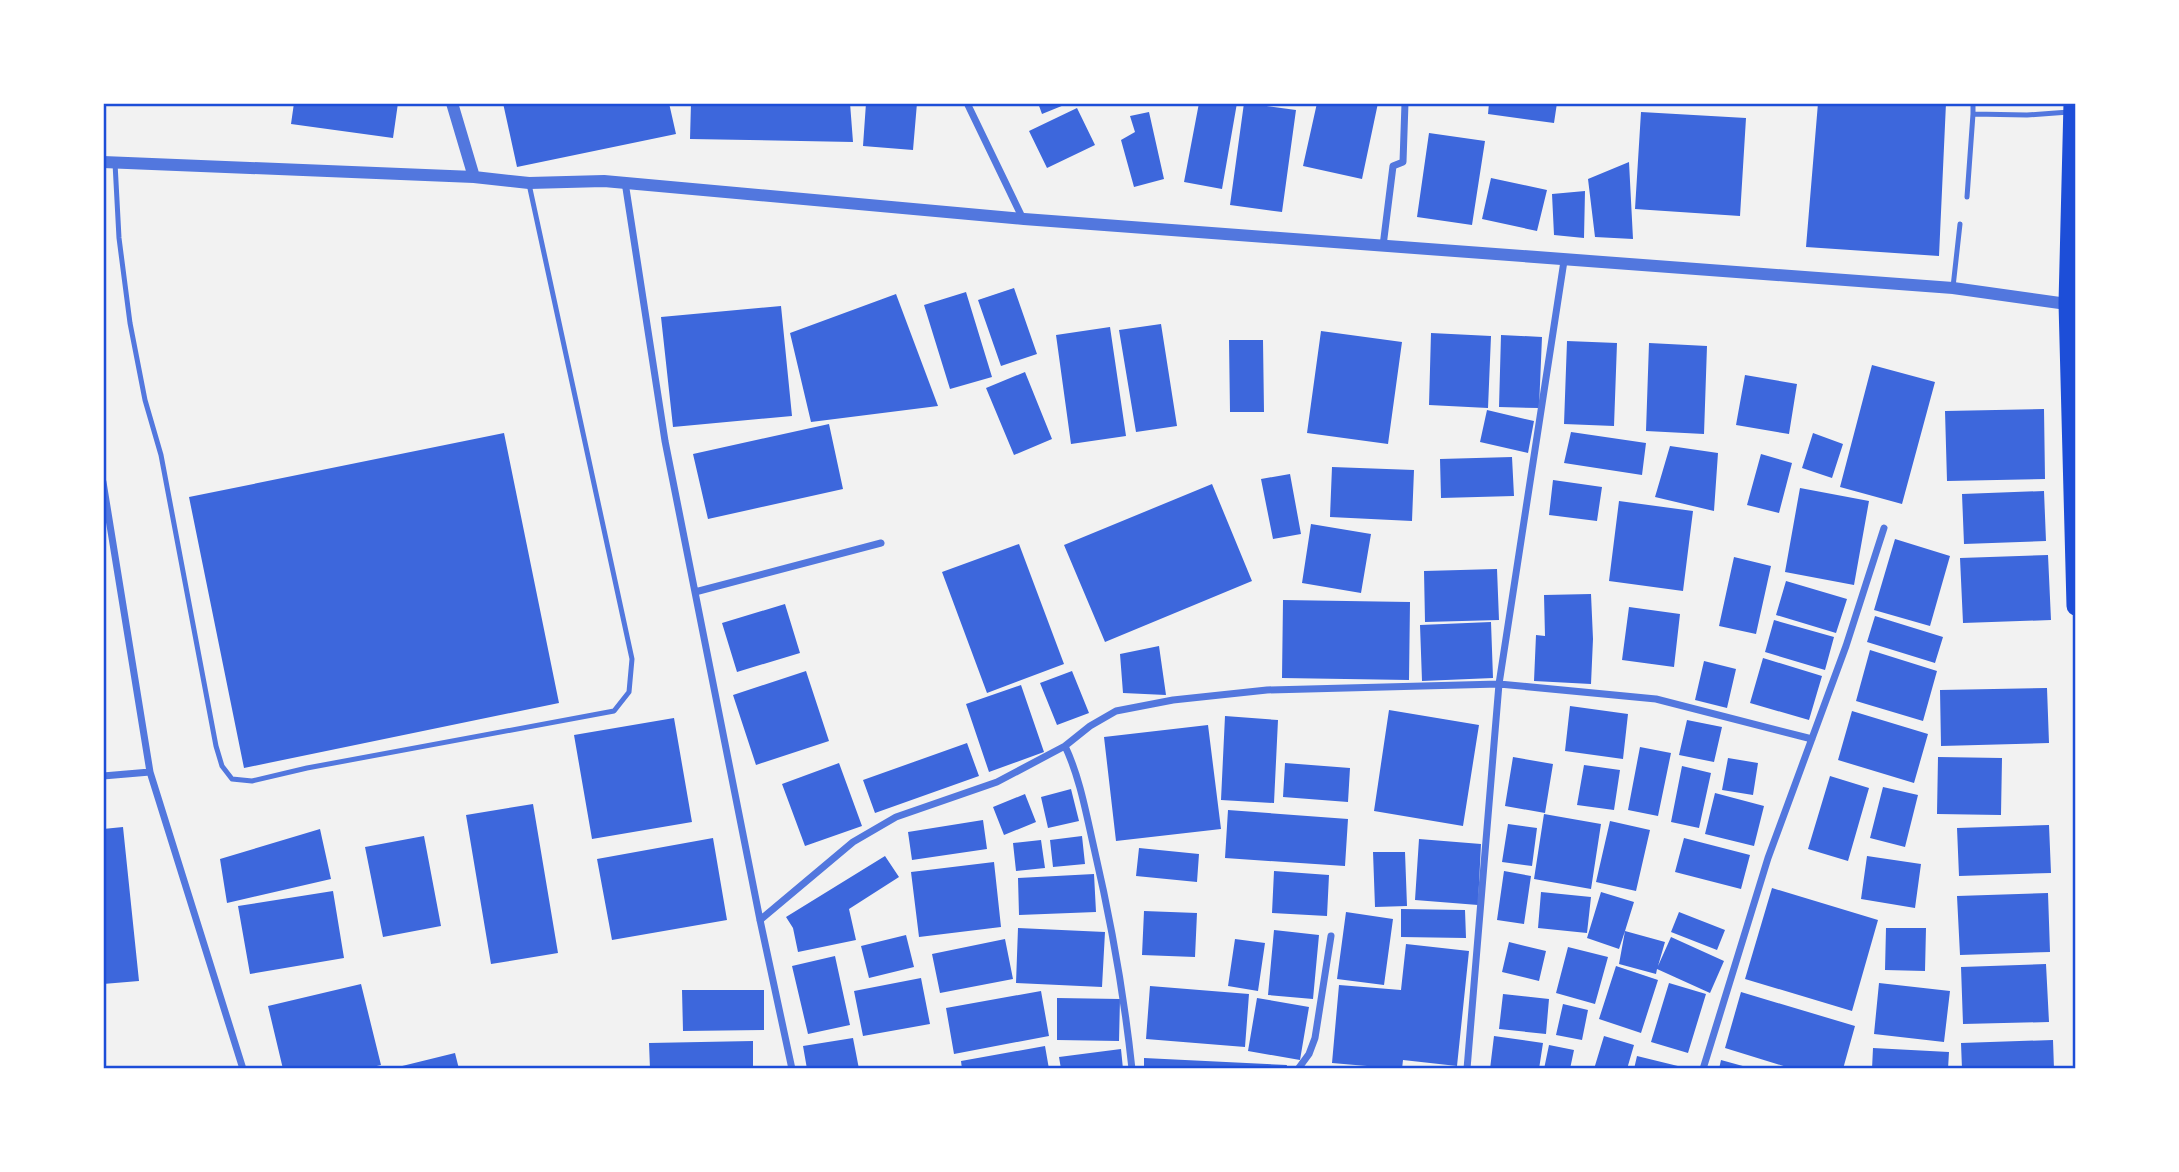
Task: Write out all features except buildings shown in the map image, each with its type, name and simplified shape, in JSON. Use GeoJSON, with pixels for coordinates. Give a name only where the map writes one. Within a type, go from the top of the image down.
{"type":"FeatureCollection","features":[{"type":"Feature","properties":{"kind":"highway"},"geometry":{"type":"LineString","coordinates":[[2073,107],[2072,304],[2076,606]]}},
{"type":"Feature","properties":{"kind":"street"},"geometry":{"type":"LineString","coordinates":[[452,103],[474,177]]}},
{"type":"Feature","properties":{"kind":"street"},"geometry":{"type":"LineString","coordinates":[[967,103],[1024,219]]}},
{"type":"Feature","properties":{"kind":"street"},"geometry":{"type":"LineString","coordinates":[[1383,247],[1393,166],[1403,162],[1405,103]]}},
{"type":"Feature","properties":{"kind":"street"},"geometry":{"type":"LineString","coordinates":[[109,162],[474,177],[529,183],[625,182],[1024,219],[1953,288],[2072,304]]}},
{"type":"Feature","properties":{"kind":"street"},"geometry":{"type":"LineString","coordinates":[[625,182],[665,441],[792,1069]]}},
{"type":"Feature","properties":{"kind":"street"},"geometry":{"type":"LineString","coordinates":[[1467,1069],[1499,684],[1538,445],[1564,261]]}},
{"type":"Feature","properties":{"kind":"street"},"geometry":{"type":"LineString","coordinates":[[103,482],[150,772],[243,1069]]}},
{"type":"Feature","properties":{"kind":"street"},"geometry":{"type":"LineString","coordinates":[[1703,1069],[1768,858],[1846,646],[1884,528]]}},
{"type":"Feature","properties":{"kind":"street"},"geometry":{"type":"LineString","coordinates":[[695,592],[881,543]]}},
{"type":"Feature","properties":{"kind":"street"},"geometry":{"type":"LineString","coordinates":[[760,920],[825,864],[864,835],[896,817],[998,782],[1065,746],[1090,726],[1116,711],[1172,700],[1267,690],[1499,684],[1656,699],[1812,739]]}},
{"type":"Feature","properties":{"kind":"street"},"geometry":{"type":"LineString","coordinates":[[1065,746],[1075,768],[1107,906],[1128,1023],[1132,1069]]}},
{"type":"Feature","properties":{"kind":"street"},"geometry":{"type":"LineString","coordinates":[[103,776],[150,772]]}},
{"type":"Feature","properties":{"kind":"street"},"geometry":{"type":"LineString","coordinates":[[1297,1069],[1315,1038],[1331,936]]}},
{"type":"Feature","properties":{"kind":"lane"},"geometry":{"type":"LineString","coordinates":[[1967,197],[1973,103]]}},
{"type":"Feature","properties":{"kind":"lane"},"geometry":{"type":"LineString","coordinates":[[1973,114],[2027,115],[2073,107]]}},
{"type":"Feature","properties":{"kind":"lane"},"geometry":{"type":"LineString","coordinates":[[109,162],[130,323],[145,400],[161,455],[216,746],[222,766],[232,779],[253,780],[614,711],[629,692],[632,659],[529,183]]}},
{"type":"Feature","properties":{"kind":"lane"},"geometry":{"type":"LineString","coordinates":[[1953,288],[1960,224]]}}]}
